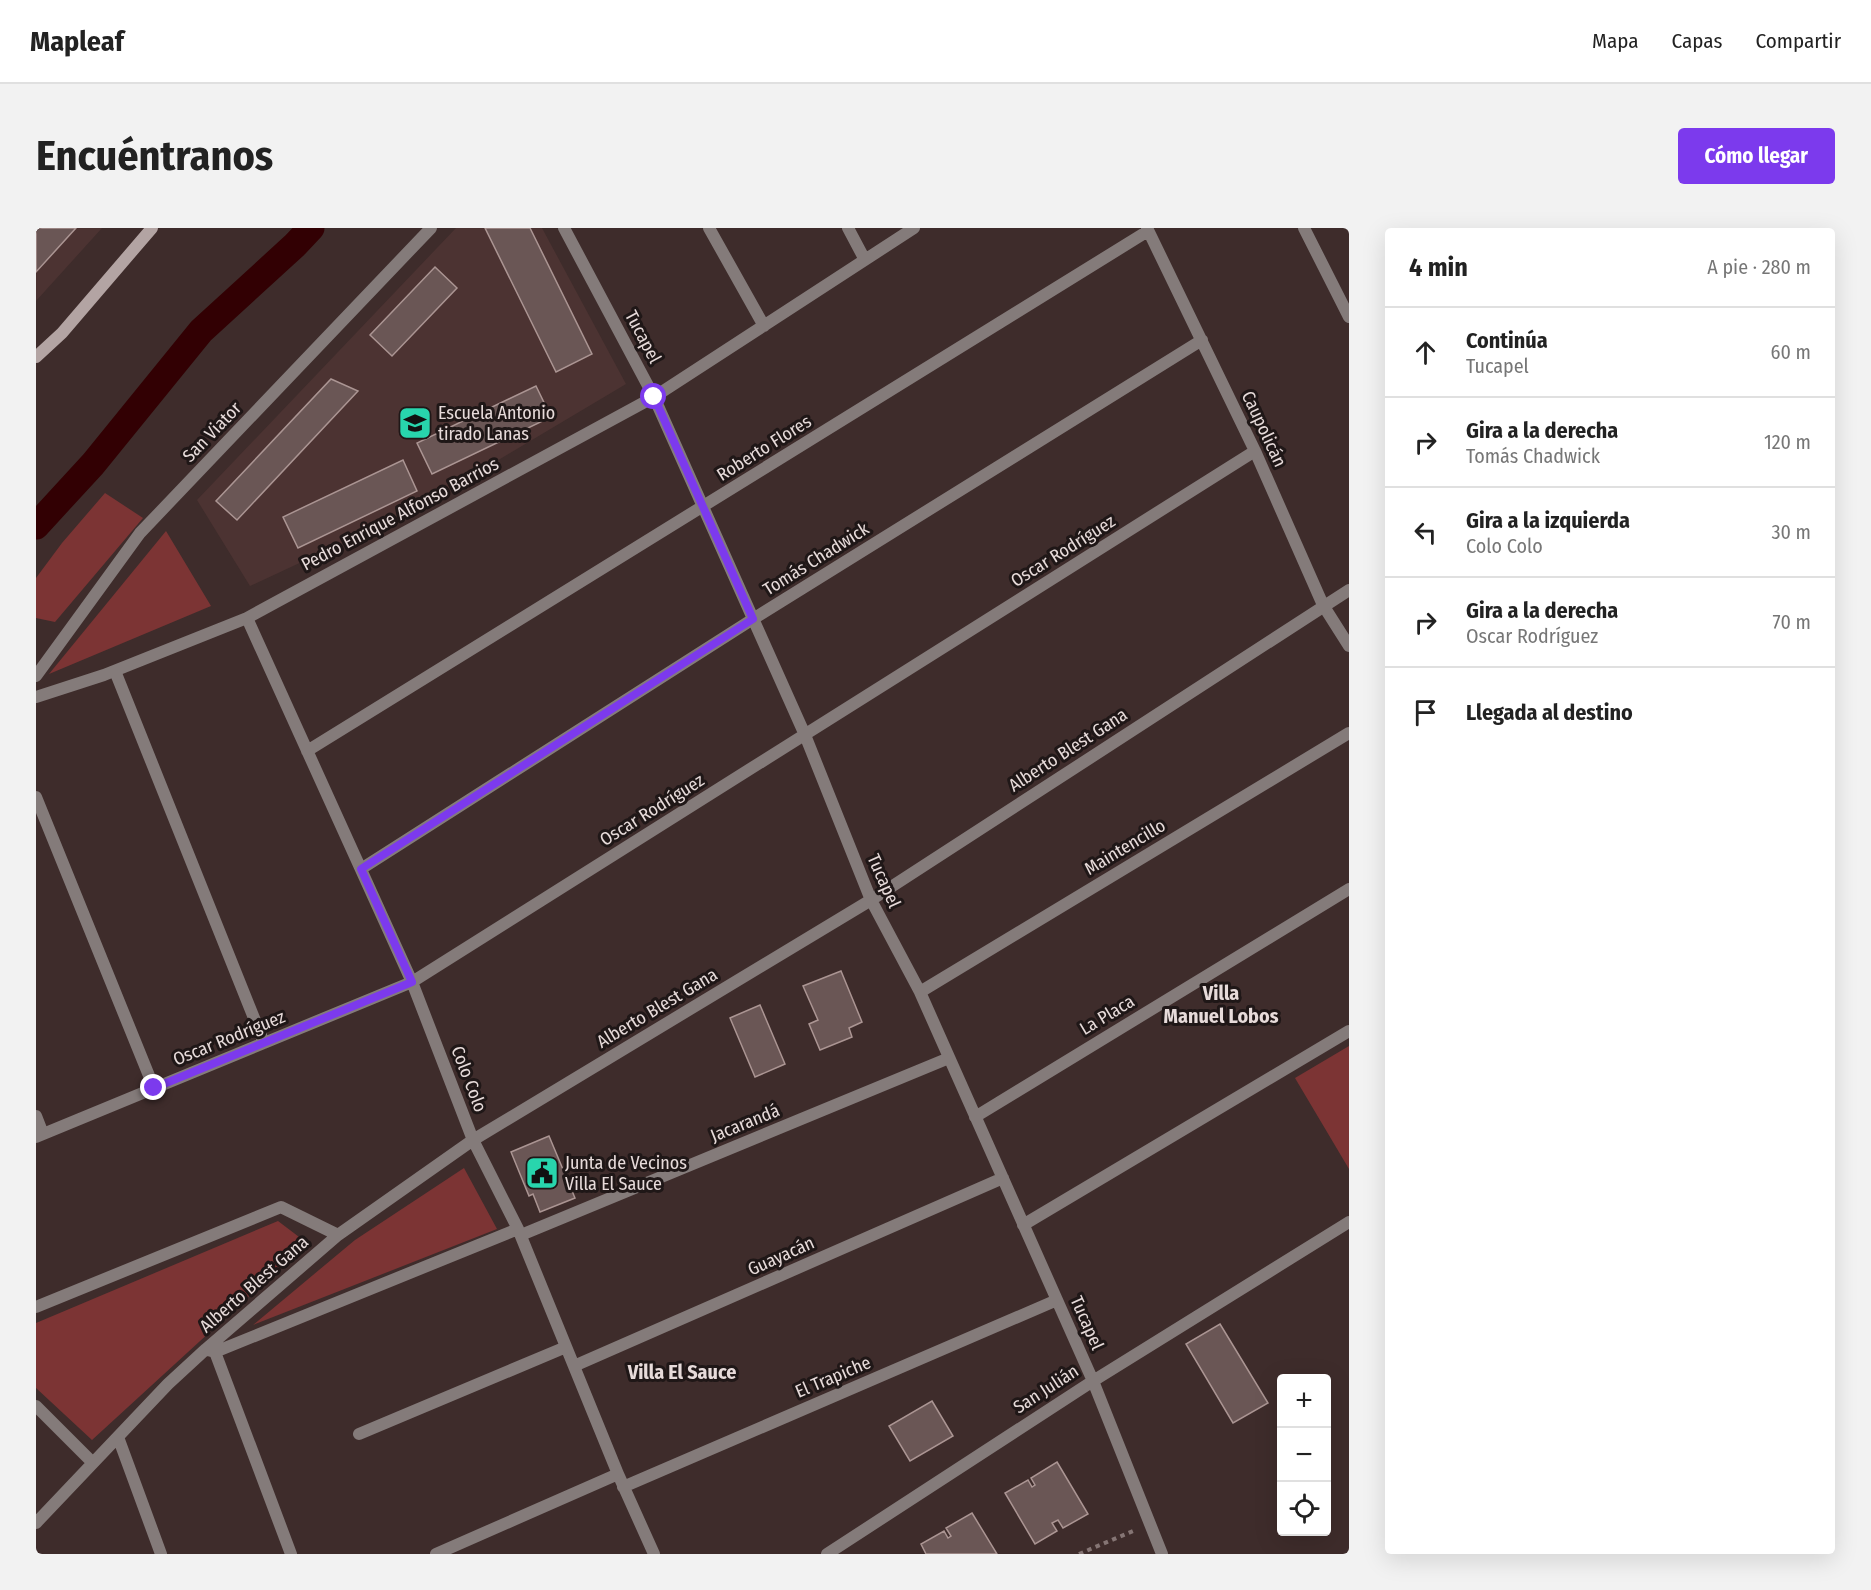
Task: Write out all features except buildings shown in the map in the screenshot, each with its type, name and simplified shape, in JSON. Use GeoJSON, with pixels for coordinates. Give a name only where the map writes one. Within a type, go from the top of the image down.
{"type":"FeatureCollection","features":[{"type":"Feature","properties":{"kind":"main road"},"geometry":{"type":"LineString","coordinates":[[36,357],[62,333],[152,228]]}},
{"type":"Feature","properties":{"kind":"street","name":"San Viator"},"geometry":{"type":"LineString","coordinates":[[36,676],[140,533],[431,228]]}},
{"type":"Feature","properties":{"kind":"street","name":"Tucapel"},"geometry":{"type":"LineString","coordinates":[[564,228],[654,397],[805,735],[871,900],[920,992],[1057,1299],[1093,1381],[1162,1554]]}},
{"type":"Feature","properties":{"kind":"street"},"geometry":{"type":"LineString","coordinates":[[709,228],[764,326]]}},
{"type":"Feature","properties":{"kind":"street"},"geometry":{"type":"LineString","coordinates":[[848,228],[865,260]]}},
{"type":"Feature","properties":{"kind":"street","name":"Pedro Enrique Alfonso Barrios"},"geometry":{"type":"LineString","coordinates":[[36,697],[116,670],[247,618],[654,397],[914,228]]}},
{"type":"Feature","properties":{"kind":"street"},"geometry":{"type":"LineString","coordinates":[[1305,228],[1349,317]]}},
{"type":"Feature","properties":{"kind":"street","name":"Caupolicán"},"geometry":{"type":"LineString","coordinates":[[1147,229],[1255,451],[1323,605],[1349,646]]}},
{"type":"Feature","properties":{"kind":"street","name":"Roberto Flores"},"geometry":{"type":"LineString","coordinates":[[308,751],[1147,229]]}},
{"type":"Feature","properties":{"kind":"street","name":"Tomás Chadwick"},"geometry":{"type":"LineString","coordinates":[[361,869],[753,619],[1202,340]]}},
{"type":"Feature","properties":{"kind":"street","name":"Oscar Rodríguez"},"geometry":{"type":"LineString","coordinates":[[40,1136],[412,982],[1255,451]]}},
{"type":"Feature","properties":{"kind":"street","name":"Alberto Blest Gana"},"geometry":{"type":"LineString","coordinates":[[36,1524],[168,1384],[211,1350],[338,1235],[473,1140],[871,900],[1349,590]]}},
{"type":"Feature","properties":{"kind":"street","name":"Colo Colo"},"geometry":{"type":"LineString","coordinates":[[247,618],[412,982],[473,1140],[519,1232],[623,1487],[654,1554]]}},
{"type":"Feature","properties":{"kind":"street"},"geometry":{"type":"LineString","coordinates":[[116,670],[264,1043]]}},
{"type":"Feature","properties":{"kind":"street","name":"Maintencillo"},"geometry":{"type":"LineString","coordinates":[[920,992],[1349,733]]}},
{"type":"Feature","properties":{"kind":"street"},"geometry":{"type":"LineString","coordinates":[[36,797],[154,1088]]}},
{"type":"Feature","properties":{"kind":"street","name":"La Placa"},"geometry":{"type":"LineString","coordinates":[[975,1117],[1349,889]]}},
{"type":"Feature","properties":{"kind":"street"},"geometry":{"type":"LineString","coordinates":[[1023,1225],[1349,1031]]}},
{"type":"Feature","properties":{"kind":"street","name":"Jacarandá"},"geometry":{"type":"LineString","coordinates":[[211,1350],[519,1232],[949,1058]]}},
{"type":"Feature","properties":{"kind":"street"},"geometry":{"type":"LineString","coordinates":[[36,1116],[40,1136]]}},
{"type":"Feature","properties":{"kind":"street","name":"Guayacán"},"geometry":{"type":"LineString","coordinates":[[574,1366],[1003,1178]]}},
{"type":"Feature","properties":{"kind":"street"},"geometry":{"type":"LineString","coordinates":[[36,1307],[281,1207],[338,1235]]}},
{"type":"Feature","properties":{"kind":"street","name":"San Julián"},"geometry":{"type":"LineString","coordinates":[[827,1554],[1093,1381],[1349,1222]]}},
{"type":"Feature","properties":{"kind":"street","name":"El Trapiche"},"geometry":{"type":"LineString","coordinates":[[623,1487],[1057,1299]]}},
{"type":"Feature","properties":{"kind":"street"},"geometry":{"type":"LineString","coordinates":[[359,1434],[566,1347]]}},
{"type":"Feature","properties":{"kind":"street"},"geometry":{"type":"LineString","coordinates":[[211,1350],[291,1554]]}},
{"type":"Feature","properties":{"kind":"street"},"geometry":{"type":"LineString","coordinates":[[36,1406],[92,1462]]}},
{"type":"Feature","properties":{"kind":"street"},"geometry":{"type":"LineString","coordinates":[[118,1437],[160,1554]]}},
{"type":"Feature","properties":{"kind":"street"},"geometry":{"type":"LineString","coordinates":[[436,1554],[618,1474]]}},
{"type":"Feature","properties":{"kind":"path"},"geometry":{"type":"LineString","coordinates":[[1079,1554],[1150,1523]]}},
{"type":"Feature","properties":{"kind":"shaded area"},"geometry":{"type":"Polygon","coordinates":[[[36,228],[102,228],[36,301],[36,228]]]}},
{"type":"Feature","properties":{"kind":"shaded area","name":"Escuela Antonio tirado Lanas"},"geometry":{"type":"Polygon","coordinates":[[[456,228],[542,228],[626,384],[495,462],[383,524],[250,586],[197,500],[456,228]]]}},
{"type":"Feature","properties":{"kind":"shaded area"},"geometry":{"type":"Polygon","coordinates":[[[105,493],[143,518],[55,622],[36,618],[36,578],[62,543],[105,493]]]}},
{"type":"Feature","properties":{"kind":"shaded area"},"geometry":{"type":"Polygon","coordinates":[[[166,531],[211,606],[49,674],[166,531]]]}},
{"type":"Feature","properties":{"kind":"shaded area"},"geometry":{"type":"Polygon","coordinates":[[[1349,1046],[1349,1169],[1295,1078],[1349,1046]]]}},
{"type":"Feature","properties":{"kind":"shaded area"},"geometry":{"type":"Polygon","coordinates":[[[464,1168],[497,1229],[253,1325],[355,1240],[464,1168]]]}},
{"type":"Feature","properties":{"kind":"shaded area"},"geometry":{"type":"Polygon","coordinates":[[[278,1221],[307,1243],[92,1440],[36,1388],[36,1323],[278,1221]]]}},
{"type":"Feature","properties":{"kind":"waterway"},"geometry":{"type":"LineString","coordinates":[[36,526],[93,464],[201,331],[311,228]]}},
{"type":"Feature","properties":{"kind":"place","name":"Escuela Antonio tirado Lanas"},"geometry":{"type":"Point","coordinates":[415,423]}},
{"type":"Feature","properties":{"kind":"place","name":"Junta de Vecinos Villa El Sauce"},"geometry":{"type":"Point","coordinates":[542,1173]}},
{"type":"Feature","properties":{"kind":"district","name":"Villa Manuel Lobos"},"geometry":{"type":"Point","coordinates":[1221,1004]}},
{"type":"Feature","properties":{"kind":"district","name":"Villa El Sauce"},"geometry":{"type":"Point","coordinates":[682,1372]}},
{"type":"Feature","properties":{"kind":"route"},"geometry":{"type":"LineString","coordinates":[[154,1088],[412,982],[361,869],[753,619],[654,397]]}}]}
